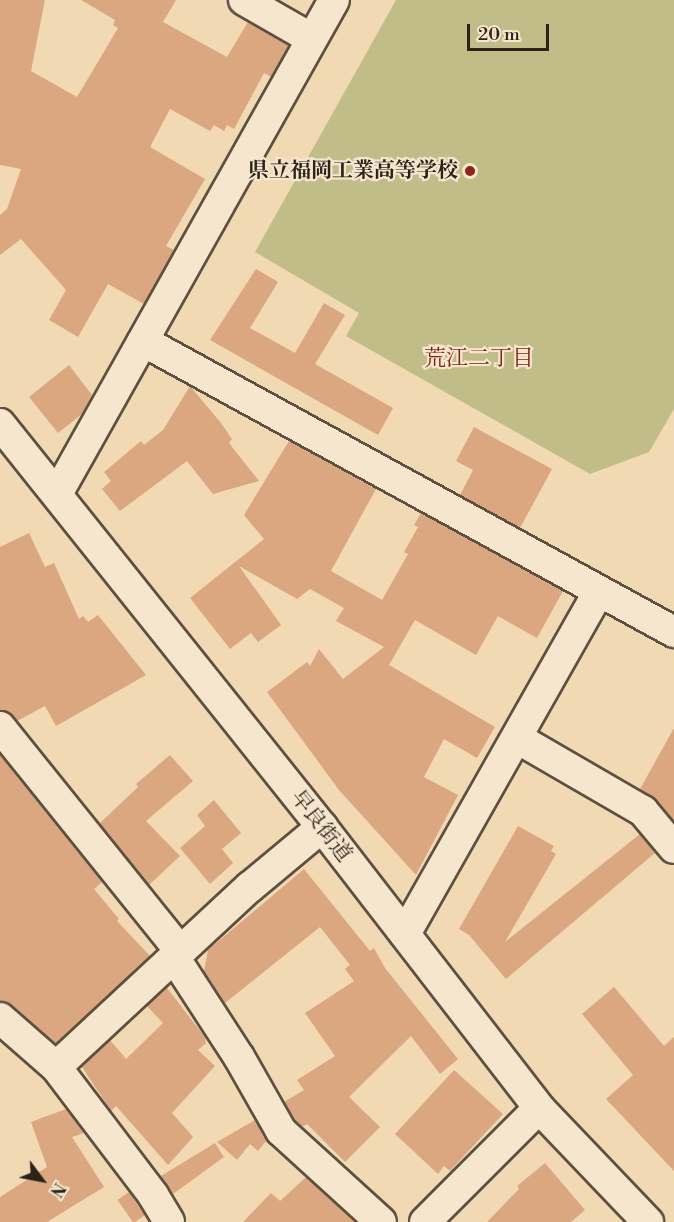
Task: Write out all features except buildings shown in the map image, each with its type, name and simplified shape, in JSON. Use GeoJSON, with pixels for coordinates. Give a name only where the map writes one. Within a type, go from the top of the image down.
{"type":"FeatureCollection","features":[{"type":"Feature","properties":{"kind":"street"},"geometry":{"type":"LineString","coordinates":[[244,0],[312,39]]}},
{"type":"Feature","properties":{"kind":"street"},"geometry":{"type":"LineString","coordinates":[[57,494],[334,0]]}},
{"type":"Feature","properties":{"kind":"street"},"geometry":{"type":"LineString","coordinates":[[143,341],[674,632]]}},
{"type":"Feature","properties":{"kind":"street","name":"早良街道"},"geometry":{"type":"LineString","coordinates":[[0,424],[322,827],[539,1108],[648,1222]]}},
{"type":"Feature","properties":{"kind":"street"},"geometry":{"type":"LineString","coordinates":[[405,934],[518,738],[599,591]]}},
{"type":"Feature","properties":{"kind":"street"},"geometry":{"type":"LineString","coordinates":[[0,727],[177,954],[240,1057],[280,1131],[381,1222]]}},
{"type":"Feature","properties":{"kind":"street"},"geometry":{"type":"LineString","coordinates":[[518,738],[644,811],[674,849]]}},
{"type":"Feature","properties":{"kind":"street"},"geometry":{"type":"LineString","coordinates":[[56,1066],[177,954],[322,827]]}},
{"type":"Feature","properties":{"kind":"street"},"geometry":{"type":"LineString","coordinates":[[0,1018],[56,1066],[153,1195],[169,1222]]}},
{"type":"Feature","properties":{"kind":"street"},"geometry":{"type":"LineString","coordinates":[[425,1222],[539,1108]]}},
{"type":"Feature","properties":{"kind":"shaded area","name":"県立福岡工業高等学校"},"geometry":{"type":"Polygon","coordinates":[[[396,0],[674,0],[674,409],[649,452],[590,474],[346,336],[359,313],[255,252],[396,0]]]}},
{"type":"Feature","properties":{"kind":"place","name":"県立福岡工業高等学校"},"geometry":{"type":"Point","coordinates":[470,171]}},
{"type":"Feature","properties":{"kind":"district","name":"荒江二丁目"},"geometry":{"type":"Point","coordinates":[479,359]}}]}
